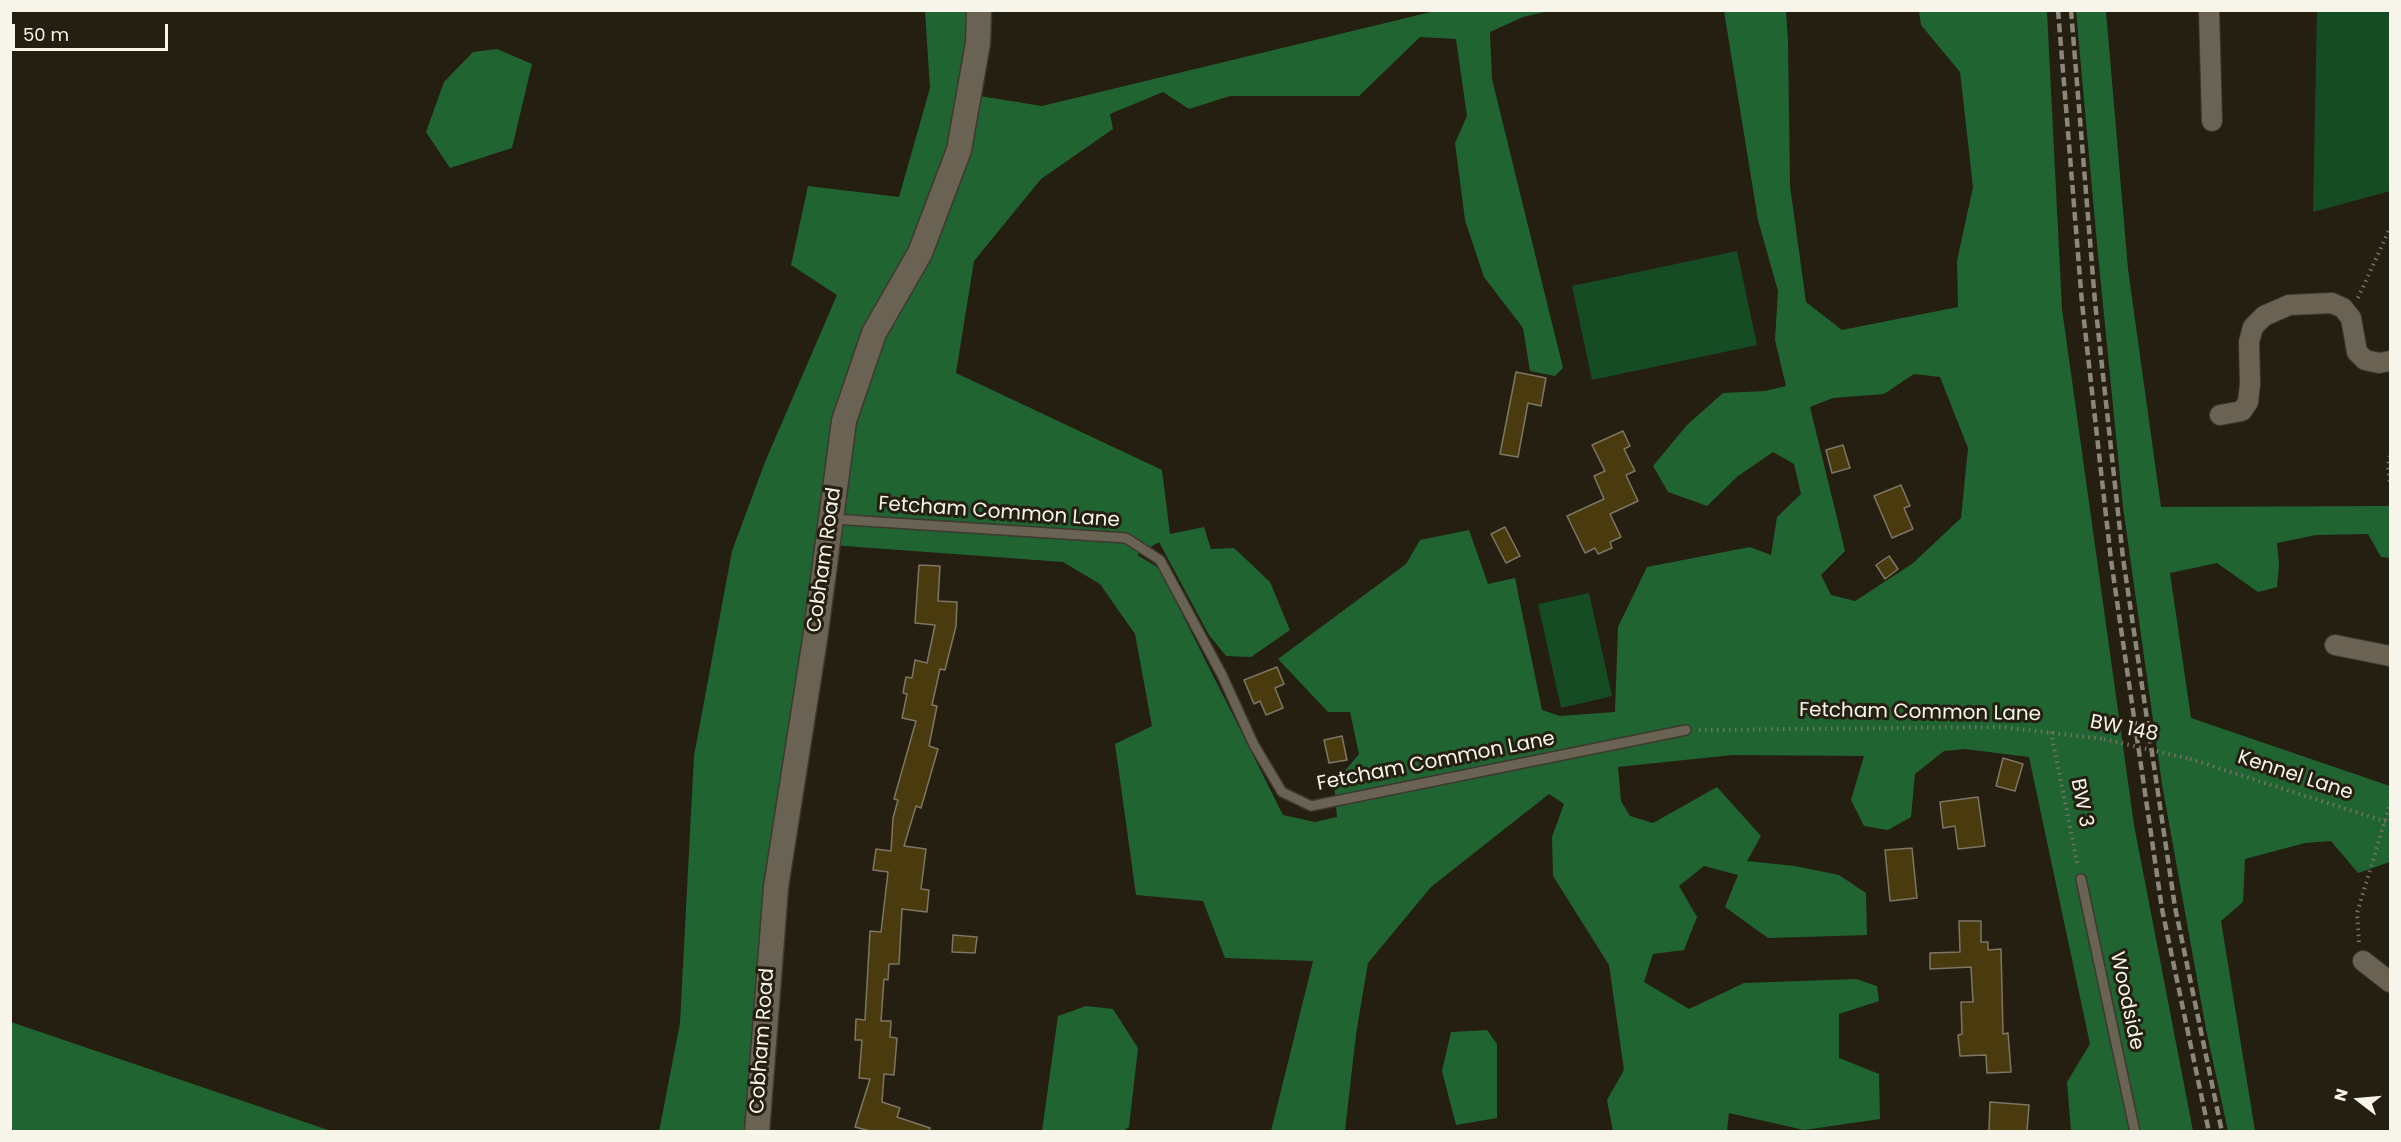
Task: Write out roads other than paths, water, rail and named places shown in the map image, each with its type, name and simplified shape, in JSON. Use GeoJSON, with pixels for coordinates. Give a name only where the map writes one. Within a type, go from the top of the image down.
{"type":"FeatureCollection","features":[{"type":"Feature","properties":{"kind":"street","name":"Cobham Road"},"geometry":{"type":"LineString","coordinates":[[757,1131],[776,887],[815,639],[844,421],[874,333],[920,253],[959,150],[978,44],[979,10]]}},
{"type":"Feature","properties":{"kind":"street"},"geometry":{"type":"LineString","coordinates":[[2210,10],[2212,121]]}},
{"type":"Feature","properties":{"kind":"street"},"geometry":{"type":"LineString","coordinates":[[2220,416],[2242,411],[2248,402],[2249,342],[2253,327],[2264,316],[2289,305],[2311,302],[2332,303],[2343,308],[2351,318],[2357,352],[2365,360],[2379,363],[2391,362]]}},
{"type":"Feature","properties":{"kind":"street"},"geometry":{"type":"LineString","coordinates":[[2335,645],[2391,656]]}},
{"type":"Feature","properties":{"kind":"street"},"geometry":{"type":"LineString","coordinates":[[2363,961],[2391,982]]}},
{"type":"Feature","properties":{"kind":"lane","name":"Fetcham Common Lane"},"geometry":{"type":"LineString","coordinates":[[831,519],[1126,538],[1160,560],[1222,675],[1254,745],[1282,792],[1311,806],[1686,730]]}},
{"type":"Feature","properties":{"kind":"lane","name":"Woodside"},"geometry":{"type":"LineString","coordinates":[[2081,879],[2135,1131]]}},
{"type":"Feature","properties":{"kind":"railway"},"geometry":{"type":"LineString","coordinates":[[2058,10],[2082,303],[2111,560],[2162,909],[2209,1132]]}},
{"type":"Feature","properties":{"kind":"railway"},"geometry":{"type":"LineString","coordinates":[[2071,10],[2095,302],[2123,558],[2175,907],[2222,1132]]}}]}
